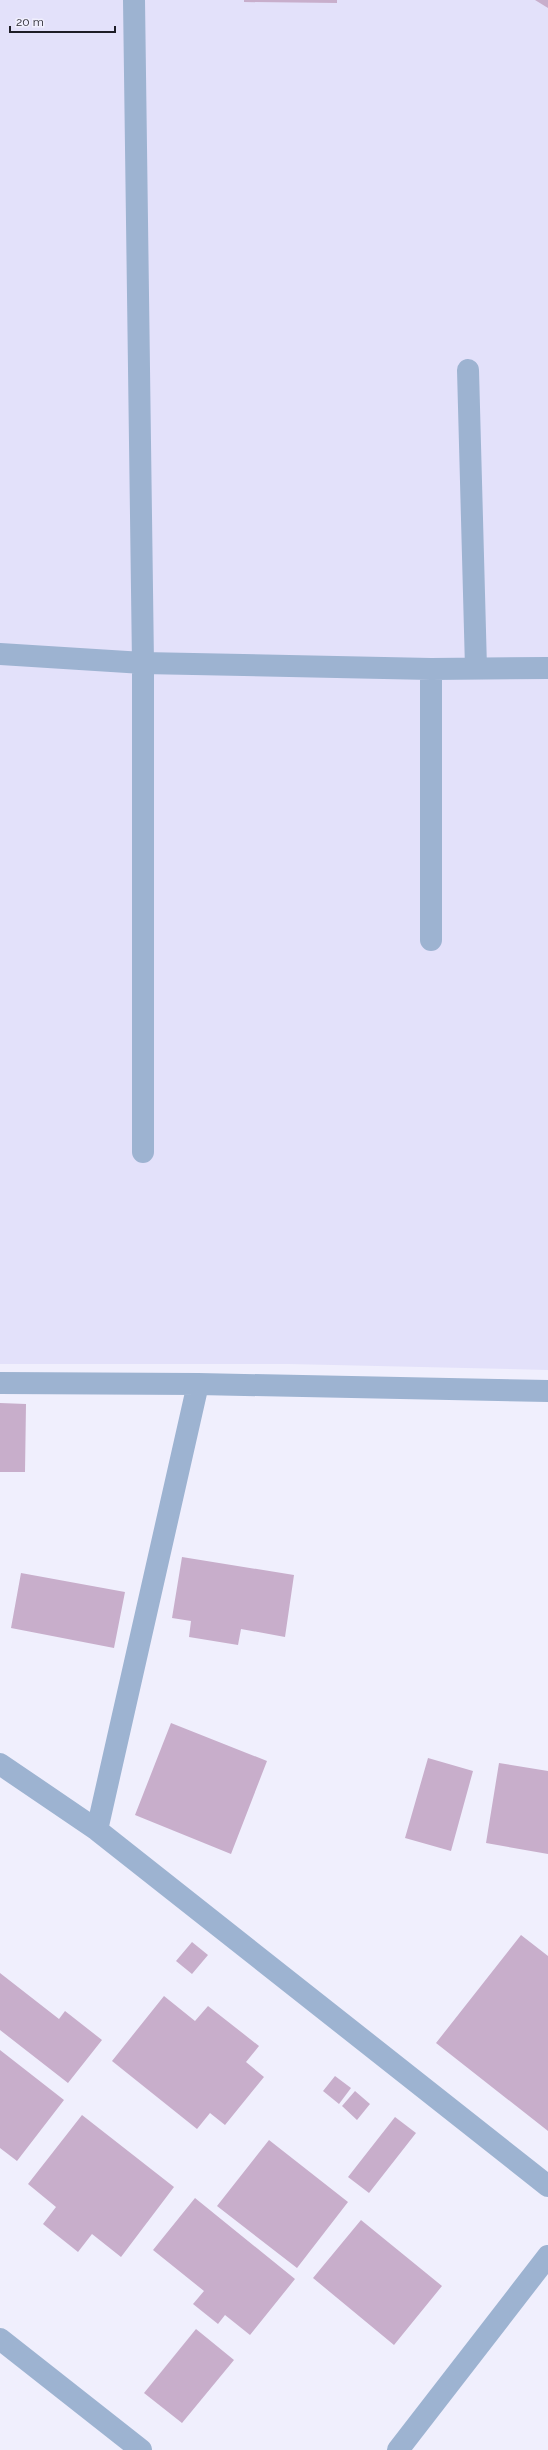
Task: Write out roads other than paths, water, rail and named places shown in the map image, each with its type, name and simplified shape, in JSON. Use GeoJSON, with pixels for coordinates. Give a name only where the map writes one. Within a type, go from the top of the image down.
{"type":"FeatureCollection","features":[{"type":"Feature","properties":{"kind":"street"},"geometry":{"type":"LineString","coordinates":[[134,0],[143,663],[143,1152]]}},
{"type":"Feature","properties":{"kind":"street"},"geometry":{"type":"LineString","coordinates":[[468,370],[476,668]]}},
{"type":"Feature","properties":{"kind":"street"},"geometry":{"type":"LineString","coordinates":[[0,654],[143,663],[431,669],[548,668]]}},
{"type":"Feature","properties":{"kind":"street"},"geometry":{"type":"LineString","coordinates":[[431,669],[431,940]]}},
{"type":"Feature","properties":{"kind":"street"},"geometry":{"type":"LineString","coordinates":[[0,1383],[198,1384],[548,1391]]}},
{"type":"Feature","properties":{"kind":"street"},"geometry":{"type":"LineString","coordinates":[[97,1830],[198,1384]]}},
{"type":"Feature","properties":{"kind":"street"},"geometry":{"type":"LineString","coordinates":[[0,1764],[97,1830],[548,2186]]}},
{"type":"Feature","properties":{"kind":"street"},"geometry":{"type":"LineString","coordinates":[[398,2450],[548,2256]]}},
{"type":"Feature","properties":{"kind":"street"},"geometry":{"type":"LineString","coordinates":[[0,2340],[141,2450]]}}]}
